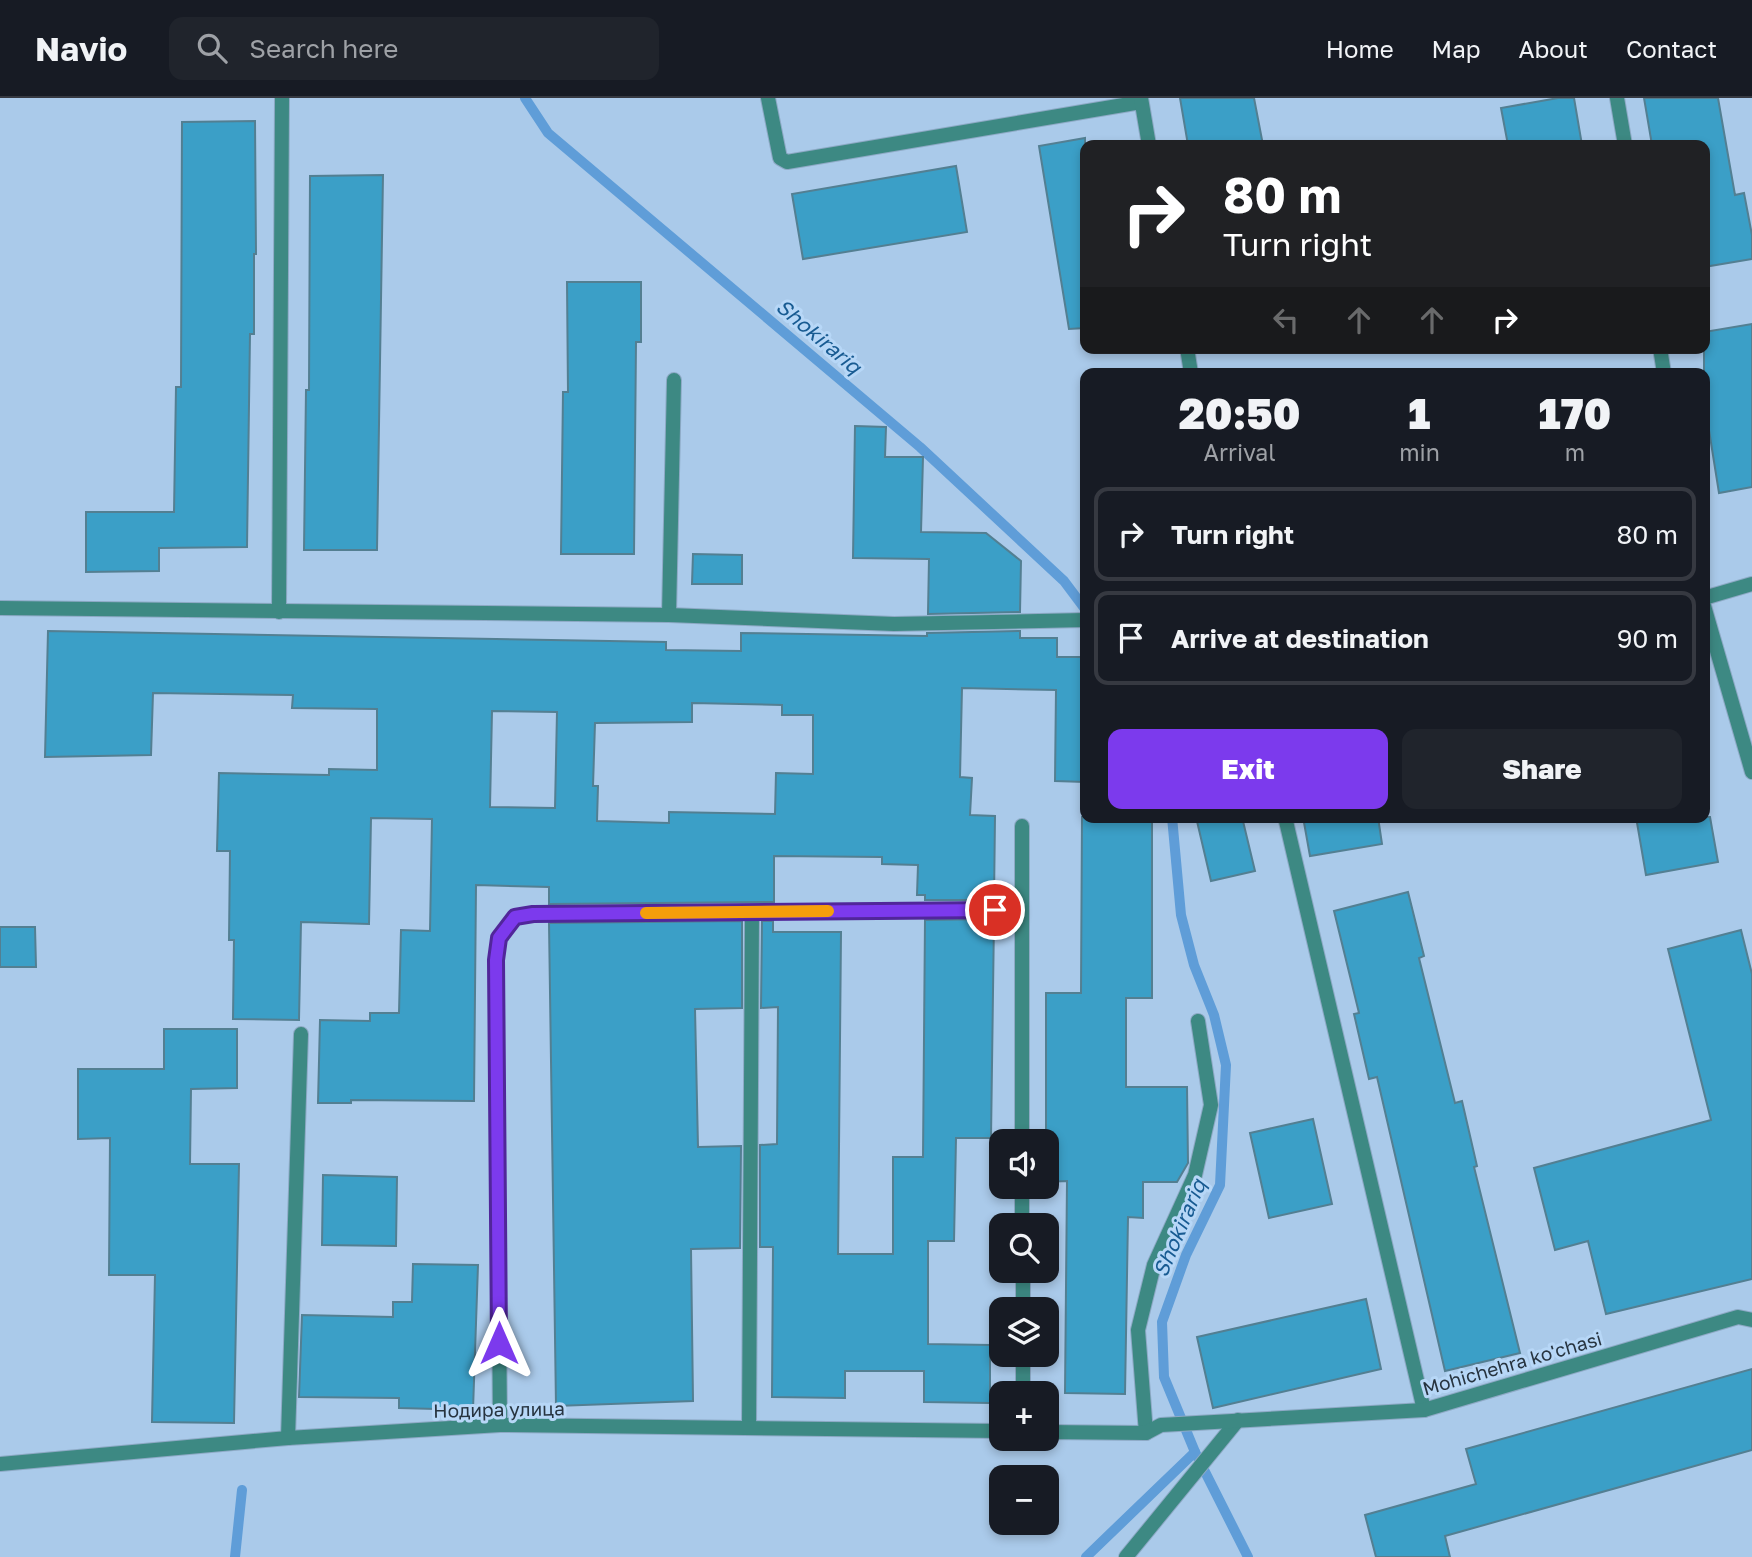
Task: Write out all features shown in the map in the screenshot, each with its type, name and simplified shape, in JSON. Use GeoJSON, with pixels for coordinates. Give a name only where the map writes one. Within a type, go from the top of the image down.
{"type":"FeatureCollection","features":[{"type":"Feature","properties":{"kind":"street"},"geometry":{"type":"LineString","coordinates":[[279,612],[282,98]]}},
{"type":"Feature","properties":{"kind":"street"},"geometry":{"type":"LineString","coordinates":[[768,98],[780,158],[787,162],[1141,100],[1148,140]]}},
{"type":"Feature","properties":{"kind":"street"},"geometry":{"type":"LineString","coordinates":[[1617,98],[1624,140]]}},
{"type":"Feature","properties":{"kind":"street"},"geometry":{"type":"LineString","coordinates":[[669,615],[674,380]]}},
{"type":"Feature","properties":{"kind":"street"},"geometry":{"type":"LineString","coordinates":[[1710,596],[1752,584]]}},
{"type":"Feature","properties":{"kind":"street"},"geometry":{"type":"LineString","coordinates":[[0,608],[669,615],[894,624],[1080,621]]}},
{"type":"Feature","properties":{"kind":"street"},"geometry":{"type":"LineString","coordinates":[[1710,627],[1752,772]]}},
{"type":"Feature","properties":{"kind":"street"},"geometry":{"type":"LineString","coordinates":[[1286,823],[1423,1410]]}},
{"type":"Feature","properties":{"kind":"street"},"geometry":{"type":"LineString","coordinates":[[1022,826],[1022,1129]]}},
{"type":"Feature","properties":{"kind":"street"},"geometry":{"type":"LineString","coordinates":[[500,1425],[499,938],[515,917],[533,914],[1022,909]]}},
{"type":"Feature","properties":{"kind":"street"},"geometry":{"type":"LineString","coordinates":[[749,1428],[752,912]]}},
{"type":"Feature","properties":{"kind":"street"},"geometry":{"type":"LineString","coordinates":[[1146,1433],[1138,1330],[1154,1265],[1195,1175],[1211,1105],[1198,1021]]}},
{"type":"Feature","properties":{"kind":"street"},"geometry":{"type":"LineString","coordinates":[[288,1438],[301,1034]]}},
{"type":"Feature","properties":{"kind":"street","name":"Mohichehra ko'chasi"},"geometry":{"type":"LineString","coordinates":[[1237,1421],[1423,1410],[1747,1317]]}},
{"type":"Feature","properties":{"kind":"street"},"geometry":{"type":"LineString","coordinates":[[1059,1432],[1146,1433],[1161,1425],[1237,1421]]}},
{"type":"Feature","properties":{"kind":"street"},"geometry":{"type":"LineString","coordinates":[[1126,1557],[1237,1421]]}},
{"type":"Feature","properties":{"kind":"street","name":"Нодира улица"},"geometry":{"type":"LineString","coordinates":[[0,1464],[288,1438],[500,1425],[989,1431]]}},
{"type":"Feature","properties":{"kind":"building"},"geometry":{"type":"Polygon","coordinates":[[[1180,98],[1254,98],[1262,140],[1187,140],[1180,98]]]}},
{"type":"Feature","properties":{"kind":"building"},"geometry":{"type":"Polygon","coordinates":[[[1558,98],[1574,98],[1581,140],[1507,140],[1501,108],[1558,98]]]}},
{"type":"Feature","properties":{"kind":"building"},"geometry":{"type":"Polygon","coordinates":[[[1644,98],[1718,98],[1735,195],[1744,193],[1752,235],[1752,259],[1710,266],[1710,140],[1651,140],[1644,98]]]}},
{"type":"Feature","properties":{"kind":"building"},"geometry":{"type":"Polygon","coordinates":[[[255,121],[256,254],[254,334],[250,334],[247,547],[159,548],[159,571],[86,572],[86,512],[174,512],[176,387],[181,387],[182,122],[255,121]]]}},
{"type":"Feature","properties":{"kind":"building"},"geometry":{"type":"Polygon","coordinates":[[[1085,138],[1080,140],[1080,328],[1069,329],[1039,146],[1085,138]]]}},
{"type":"Feature","properties":{"kind":"building"},"geometry":{"type":"Polygon","coordinates":[[[956,166],[967,232],[803,259],[792,194],[956,166]]]}},
{"type":"Feature","properties":{"kind":"building"},"geometry":{"type":"Polygon","coordinates":[[[383,175],[377,550],[304,550],[306,390],[309,390],[310,176],[383,175]]]}},
{"type":"Feature","properties":{"kind":"building"},"geometry":{"type":"Polygon","coordinates":[[[567,282],[641,282],[641,342],[636,342],[634,554],[561,554],[563,392],[568,392],[567,282]]]}},
{"type":"Feature","properties":{"kind":"building"},"geometry":{"type":"Polygon","coordinates":[[[1752,324],[1752,487],[1719,493],[1710,437],[1710,368],[1704,368],[1704,354],[1710,354],[1710,331],[1752,324]]]}},
{"type":"Feature","properties":{"kind":"building"},"geometry":{"type":"Polygon","coordinates":[[[855,426],[886,427],[885,457],[923,457],[921,532],[986,533],[1021,561],[1020,612],[928,614],[929,559],[853,558],[855,426]]]}},
{"type":"Feature","properties":{"kind":"building"},"geometry":{"type":"Polygon","coordinates":[[[693,554],[742,555],[742,584],[692,584],[693,554]]]}},
{"type":"Feature","properties":{"kind":"building"},"geometry":{"type":"Polygon","coordinates":[[[48,631],[666,642],[666,650],[741,651],[741,633],[927,636],[927,633],[1020,631],[1020,638],[1057,638],[1057,657],[1080,657],[1080,782],[1055,781],[1056,690],[962,688],[960,777],[972,778],[970,815],[995,816],[994,900],[925,900],[925,895],[917,895],[918,865],[882,864],[882,857],[774,856],[774,902],[549,904],[549,887],[476,885],[474,1101],[351,1100],[351,1103],[318,1103],[320,1020],[370,1021],[370,1013],[399,1013],[401,930],[430,931],[432,819],[371,818],[369,924],[301,922],[299,1020],[233,1019],[234,940],[229,940],[230,851],[217,851],[219,773],[329,775],[329,769],[377,770],[377,709],[292,708],[293,695],[153,693],[151,755],[45,757],[48,631]],[[692,703],[692,722],[595,723],[593,786],[598,786],[597,821],[669,823],[669,812],[775,814],[776,773],[813,774],[813,715],[782,715],[782,705],[692,703]],[[492,711],[490,807],[555,808],[557,712],[492,711]]]}},
{"type":"Feature","properties":{"kind":"building"},"geometry":{"type":"Polygon","coordinates":[[[1710,817],[1718,862],[1646,875],[1637,823],[1710,823],[1710,817]]]}},
{"type":"Feature","properties":{"kind":"building"},"geometry":{"type":"Polygon","coordinates":[[[1082,823],[1152,823],[1152,998],[1126,998],[1126,1087],[1187,1087],[1188,1163],[1177,1182],[1143,1182],[1143,1218],[1128,1217],[1125,1394],[1065,1393],[1067,1181],[1059,1181],[1059,1129],[1046,1129],[1046,993],[1081,993],[1082,823]]]}},
{"type":"Feature","properties":{"kind":"building"},"geometry":{"type":"Polygon","coordinates":[[[1197,823],[1243,823],[1255,871],[1211,881],[1197,823]]]}},
{"type":"Feature","properties":{"kind":"building"},"geometry":{"type":"Polygon","coordinates":[[[1304,823],[1379,823],[1382,844],[1310,856],[1304,823]]]}},
{"type":"Feature","properties":{"kind":"building"},"geometry":{"type":"Polygon","coordinates":[[[1408,892],[1424,956],[1419,958],[1455,1103],[1462,1101],[1477,1166],[1474,1167],[1520,1353],[1445,1371],[1377,1077],[1369,1079],[1354,1014],[1359,1013],[1334,911],[1408,892]]]}},
{"type":"Feature","properties":{"kind":"building"},"geometry":{"type":"Polygon","coordinates":[[[994,919],[991,1129],[989,1138],[956,1138],[954,1241],[928,1241],[928,1344],[989,1345],[989,1403],[924,1402],[924,1371],[845,1371],[845,1398],[772,1397],[773,1247],[760,1247],[760,1145],[777,1144],[778,1007],[761,1008],[762,921],[773,921],[773,932],[841,932],[838,1254],[893,1254],[893,1157],[923,1157],[925,920],[994,919]]]}},
{"type":"Feature","properties":{"kind":"building"},"geometry":{"type":"Polygon","coordinates":[[[742,921],[742,1008],[695,1009],[698,1147],[741,1146],[740,1248],[691,1249],[693,1401],[556,1406],[549,923],[742,921]]]}},
{"type":"Feature","properties":{"kind":"building"},"geometry":{"type":"Polygon","coordinates":[[[0,927],[35,927],[36,967],[0,967],[0,927]]]}},
{"type":"Feature","properties":{"kind":"building"},"geometry":{"type":"Polygon","coordinates":[[[1741,930],[1752,974],[1752,1279],[1606,1314],[1588,1241],[1555,1250],[1534,1168],[1711,1120],[1668,949],[1741,930]]]}},
{"type":"Feature","properties":{"kind":"building"},"geometry":{"type":"Polygon","coordinates":[[[164,1029],[237,1029],[237,1088],[191,1089],[190,1164],[239,1164],[234,1423],[152,1422],[155,1275],[109,1275],[110,1138],[78,1139],[78,1069],[164,1069],[164,1029]]]}},
{"type":"Feature","properties":{"kind":"building"},"geometry":{"type":"Polygon","coordinates":[[[1313,1119],[1332,1204],[1269,1218],[1250,1133],[1313,1119]]]}},
{"type":"Feature","properties":{"kind":"building"},"geometry":{"type":"Polygon","coordinates":[[[323,1175],[397,1177],[396,1246],[322,1245],[323,1175]]]}},
{"type":"Feature","properties":{"kind":"building"},"geometry":{"type":"Polygon","coordinates":[[[413,1264],[478,1265],[473,1410],[399,1408],[399,1398],[299,1397],[302,1315],[393,1317],[393,1302],[412,1302],[413,1264]]]}},
{"type":"Feature","properties":{"kind":"building"},"geometry":{"type":"Polygon","coordinates":[[[1366,1299],[1381,1369],[1213,1408],[1197,1337],[1366,1299]]]}},
{"type":"Feature","properties":{"kind":"building"},"geometry":{"type":"Polygon","coordinates":[[[1752,1369],[1752,1450],[1445,1536],[1450,1557],[1376,1557],[1365,1515],[1476,1484],[1466,1449],[1752,1369]]]}},
{"type":"Feature","properties":{"kind":"waterway","name":"Shokirariq"},"geometry":{"type":"LineString","coordinates":[[525,98],[548,133],[920,447],[1064,581],[1080,602]]}},
{"type":"Feature","properties":{"kind":"waterway","name":"Shokirariq"},"geometry":{"type":"LineString","coordinates":[[1173,823],[1181,915],[1194,965],[1214,1015],[1226,1065],[1220,1185],[1186,1255],[1162,1322],[1164,1377],[1195,1452],[1248,1557]]}},
{"type":"Feature","properties":{"kind":"waterway"},"geometry":{"type":"LineString","coordinates":[[1086,1557],[1195,1452]]}},
{"type":"Feature","properties":{"kind":"waterway"},"geometry":{"type":"LineString","coordinates":[[235,1557],[242,1490]]}},
{"type":"Feature","properties":{"kind":"slow traffic"},"geometry":{"type":"LineString","coordinates":[[646,913],[828,911]]}},
{"type":"Feature","properties":{"kind":"route"},"geometry":{"type":"LineString","coordinates":[[499,1343],[496,960],[499,938],[515,917],[533,914],[995,910]]}}]}
